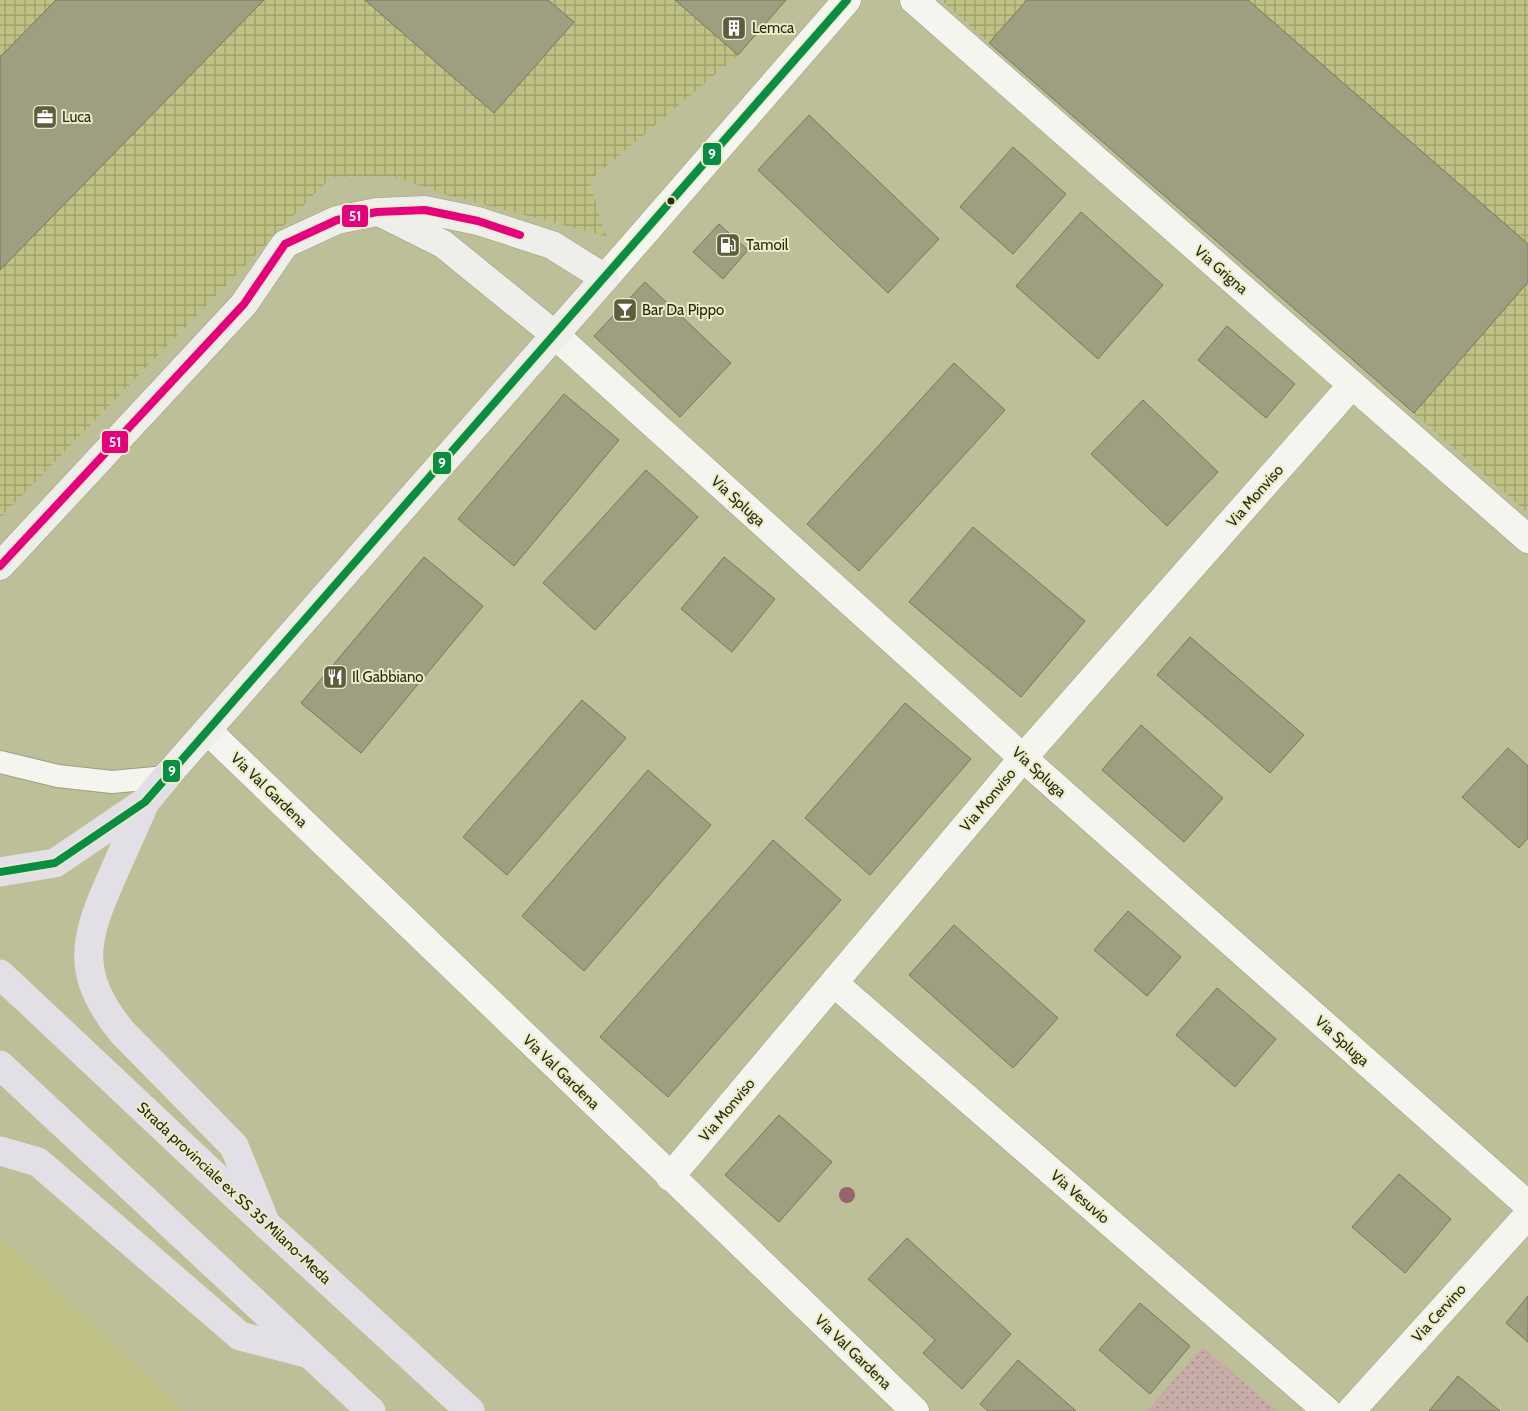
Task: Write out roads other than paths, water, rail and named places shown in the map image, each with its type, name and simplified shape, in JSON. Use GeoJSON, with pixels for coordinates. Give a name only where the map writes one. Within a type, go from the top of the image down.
{"type":"FeatureCollection","features":[{"type":"Feature","properties":{"kind":"highway"},"geometry":{"type":"LineString","coordinates":[[166,777],[145,802],[96,910],[89,950],[93,980],[97,994],[108,1014],[122,1032],[234,1146],[267,1225]]}},
{"type":"Feature","properties":{"kind":"highway"},"geometry":{"type":"LineString","coordinates":[[0,872],[55,863],[145,802]]}},
{"type":"Feature","properties":{"kind":"highway","name":"Strada provinciale ex SS 35 Milano-Meda"},"geometry":{"type":"LineString","coordinates":[[0,974],[267,1225],[470,1411]]}},
{"type":"Feature","properties":{"kind":"highway"},"geometry":{"type":"LineString","coordinates":[[0,1065],[371,1411]]}},
{"type":"Feature","properties":{"kind":"highway"},"geometry":{"type":"LineString","coordinates":[[0,1152],[38,1162],[240,1336],[310,1354]]}},
{"type":"Feature","properties":{"kind":"main road"},"geometry":{"type":"LineString","coordinates":[[0,566],[244,304],[285,244],[337,220],[377,212],[425,210],[478,221],[552,245],[604,278],[166,777]]}},
{"type":"Feature","properties":{"kind":"main road"},"geometry":{"type":"LineString","coordinates":[[377,212],[443,244],[554,335]]}},
{"type":"Feature","properties":{"kind":"street"},"geometry":{"type":"LineString","coordinates":[[604,278],[847,0]]}},
{"type":"Feature","properties":{"kind":"street","name":"Via Grigna"},"geometry":{"type":"LineString","coordinates":[[914,0],[1528,539]]}},
{"type":"Feature","properties":{"kind":"street","name":"Via Spluga"},"geometry":{"type":"LineString","coordinates":[[554,335],[1023,758],[1528,1205]]}},
{"type":"Feature","properties":{"kind":"street","name":"Via Monviso"},"geometry":{"type":"LineString","coordinates":[[670,1177],[1023,758],[1352,385]]}},
{"type":"Feature","properties":{"kind":"street","name":"Via Val Gardena"},"geometry":{"type":"LineString","coordinates":[[208,731],[670,1177],[916,1411]]}},
{"type":"Feature","properties":{"kind":"street","name":"Via Vesuvio"},"geometry":{"type":"LineString","coordinates":[[834,983],[1327,1411]]}},
{"type":"Feature","properties":{"kind":"street","name":"Via Cervino"},"geometry":{"type":"LineString","coordinates":[[1351,1411],[1528,1215]]}},
{"type":"Feature","properties":{"kind":"lane"},"geometry":{"type":"LineString","coordinates":[[0,762],[58,776],[112,782],[166,777]]}},
{"type":"Feature","properties":{"kind":"place","name":"Lemca"},"geometry":{"type":"Point","coordinates":[734,28]}},
{"type":"Feature","properties":{"kind":"place","name":"Luca"},"geometry":{"type":"Point","coordinates":[45,117]}},
{"type":"Feature","properties":{"kind":"place","name":"Tamoil"},"geometry":{"type":"Point","coordinates":[728,245]}},
{"type":"Feature","properties":{"kind":"place","name":"Bar Da Pippo"},"geometry":{"type":"Point","coordinates":[625,310]}},
{"type":"Feature","properties":{"kind":"place","name":"Il Gabbiano"},"geometry":{"type":"Point","coordinates":[335,677]}}]}
